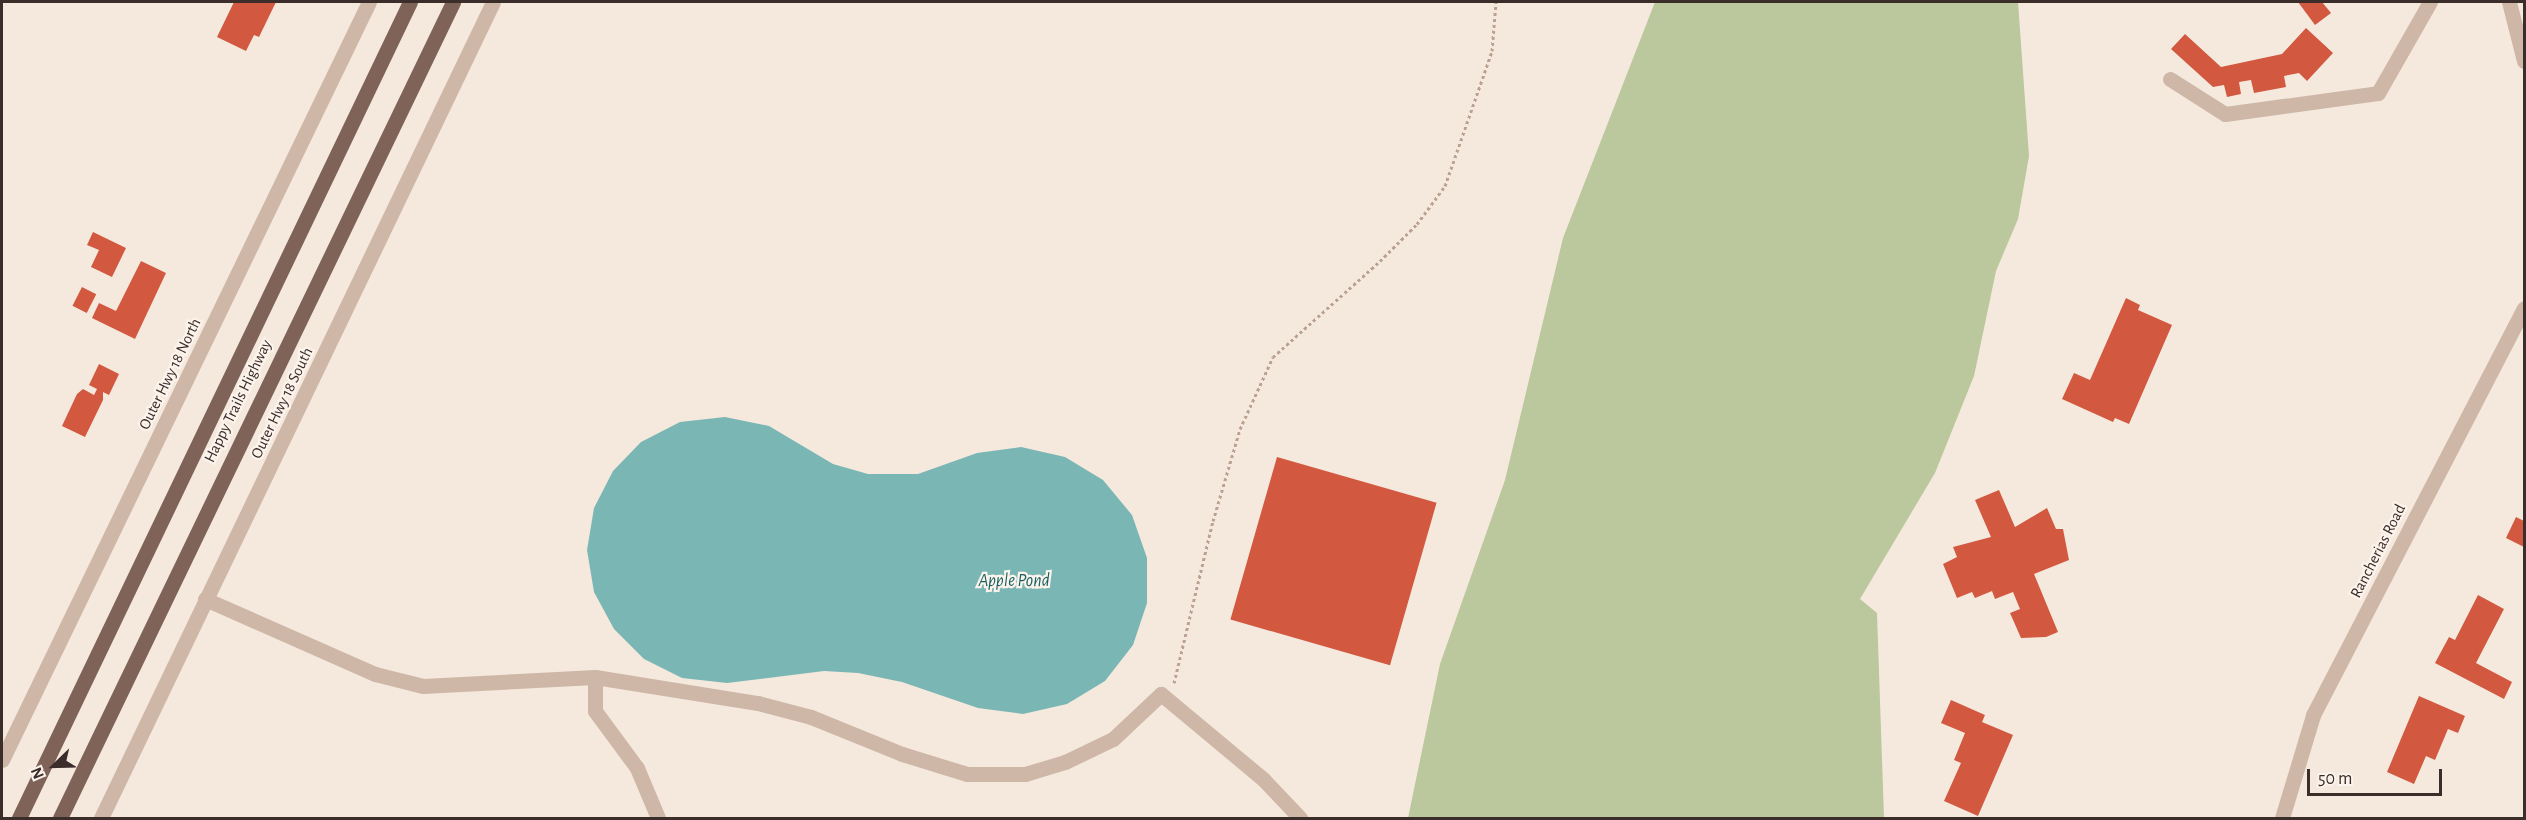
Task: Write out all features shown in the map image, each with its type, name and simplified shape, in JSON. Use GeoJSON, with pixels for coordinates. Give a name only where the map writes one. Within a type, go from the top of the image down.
{"type":"FeatureCollection","features":[{"type":"Feature","properties":{"kind":"main road","name":"Happy Trails Highway"},"geometry":{"type":"LineString","coordinates":[[19,819],[410,2]]}},
{"type":"Feature","properties":{"kind":"main road","name":"Happy Trails Highway"},"geometry":{"type":"LineString","coordinates":[[60,819],[453,2]]}},
{"type":"Feature","properties":{"kind":"street","name":"Outer Hwy 18 North"},"geometry":{"type":"LineString","coordinates":[[2,760],[369,2]]}},
{"type":"Feature","properties":{"kind":"street","name":"Outer Hwy 18 South"},"geometry":{"type":"LineString","coordinates":[[101,819],[494,2]]}},
{"type":"Feature","properties":{"kind":"street"},"geometry":{"type":"LineString","coordinates":[[2170,79],[2225,114],[2378,93],[2430,2]]}},
{"type":"Feature","properties":{"kind":"street"},"geometry":{"type":"LineString","coordinates":[[2509,2],[2524,61]]}},
{"type":"Feature","properties":{"kind":"street","name":"Rancherias Road"},"geometry":{"type":"LineString","coordinates":[[2282,819],[2313,715],[2524,308]]}},
{"type":"Feature","properties":{"kind":"street"},"geometry":{"type":"LineString","coordinates":[[205,599],[375,674],[423,686],[596,677],[790,711],[967,774],[1025,774],[1065,762],[1113,739],[1161,694],[1270,786],[1300,819]]}},
{"type":"Feature","properties":{"kind":"street"},"geometry":{"type":"LineString","coordinates":[[596,677],[595,711],[637,768],[658,819]]}},
{"type":"Feature","properties":{"kind":"path"},"geometry":{"type":"LineString","coordinates":[[1161,694],[1177,680],[1213,521],[1240,429],[1273,357],[1343,290],[1380,261],[1417,224],[1445,186],[1492,51],[1496,2]]}},
{"type":"Feature","properties":{"kind":"green space"},"geometry":{"type":"Polygon","coordinates":[[[1655,2],[2018,2],[2029,156],[2018,219],[1996,271],[1974,376],[1935,473],[1860,599],[1877,613],[1884,818],[1408,818],[1440,664],[1505,480],[1563,238],[1655,2]]]}},
{"type":"Feature","properties":{"kind":"water","name":"Apple Pond"},"geometry":{"type":"Polygon","coordinates":[[[725,417],[769,426],[833,464],[868,474],[918,474],[977,453],[1021,447],[1065,457],[1103,480],[1132,515],[1147,558],[1147,603],[1133,645],[1105,681],[1067,704],[1023,714],[978,708],[902,682],[858,673],[824,671],[727,683],[682,678],[644,659],[614,629],[594,592],[587,550],[594,508],[613,471],[641,442],[680,422],[725,417]]]}},
{"type":"Feature","properties":{"kind":"building"},"geometry":{"type":"Polygon","coordinates":[[[234,2],[276,2],[259,37],[254,35],[246,51],[217,37],[234,2]]]}},
{"type":"Feature","properties":{"kind":"building"},"geometry":{"type":"Polygon","coordinates":[[[2298,2],[2322,2],[2331,13],[2315,25],[2298,2]]]}},
{"type":"Feature","properties":{"kind":"building"},"geometry":{"type":"Polygon","coordinates":[[[2306,28],[2333,53],[2307,81],[2299,73],[2284,76],[2286,87],[2254,93],[2251,80],[2239,82],[2241,94],[2227,97],[2224,85],[2213,87],[2171,49],[2185,34],[2221,67],[2282,54],[2306,28]]]}},
{"type":"Feature","properties":{"kind":"building"},"geometry":{"type":"Polygon","coordinates":[[[93,232],[126,248],[112,277],[91,267],[99,250],[87,245],[93,232]]]}},
{"type":"Feature","properties":{"kind":"building"},"geometry":{"type":"Polygon","coordinates":[[[141,261],[166,273],[135,339],[92,318],[99,303],[116,311],[141,261]]]}},
{"type":"Feature","properties":{"kind":"building"},"geometry":{"type":"Polygon","coordinates":[[[82,287],[96,294],[87,313],[72,306],[82,287]]]}},
{"type":"Feature","properties":{"kind":"building"},"geometry":{"type":"Polygon","coordinates":[[[2126,298],[2140,305],[2138,310],[2172,325],[2129,424],[2115,418],[2113,422],[2062,399],[2074,373],[2090,380],[2126,298]]]}},
{"type":"Feature","properties":{"kind":"building"},"geometry":{"type":"Polygon","coordinates":[[[99,364],[119,374],[109,395],[103,392],[103,400],[85,437],[62,426],[77,394],[83,389],[94,395],[97,389],[89,385],[99,364]]]}},
{"type":"Feature","properties":{"kind":"building"},"geometry":{"type":"Polygon","coordinates":[[[1277,457],[1437,503],[1390,665],[1230,619],[1277,457]]]}},
{"type":"Feature","properties":{"kind":"building"},"geometry":{"type":"Polygon","coordinates":[[[1999,490],[2015,527],[2047,508],[2056,529],[2063,529],[2069,560],[2034,574],[2058,632],[2046,637],[2021,638],[2010,613],[2020,609],[2013,592],[1995,599],[1992,591],[1975,598],[1972,592],[1957,598],[1943,564],[1957,557],[1953,547],[1991,537],[1975,500],[1999,490]]]}},
{"type":"Feature","properties":{"kind":"building"},"geometry":{"type":"Polygon","coordinates":[[[2516,517],[2524,521],[2524,547],[2506,538],[2516,517]]]}},
{"type":"Feature","properties":{"kind":"building"},"geometry":{"type":"Polygon","coordinates":[[[2478,595],[2504,609],[2476,663],[2512,682],[2504,699],[2435,663],[2449,637],[2455,640],[2478,595]]]}},
{"type":"Feature","properties":{"kind":"building"},"geometry":{"type":"Polygon","coordinates":[[[2419,696],[2465,716],[2458,733],[2448,729],[2435,760],[2426,756],[2414,784],[2387,772],[2419,696]]]}},
{"type":"Feature","properties":{"kind":"building"},"geometry":{"type":"Polygon","coordinates":[[[1951,700],[1985,715],[1982,722],[2013,735],[1978,816],[1944,801],[1961,763],[1954,760],[1965,733],[1941,723],[1951,700]]]}}]}
